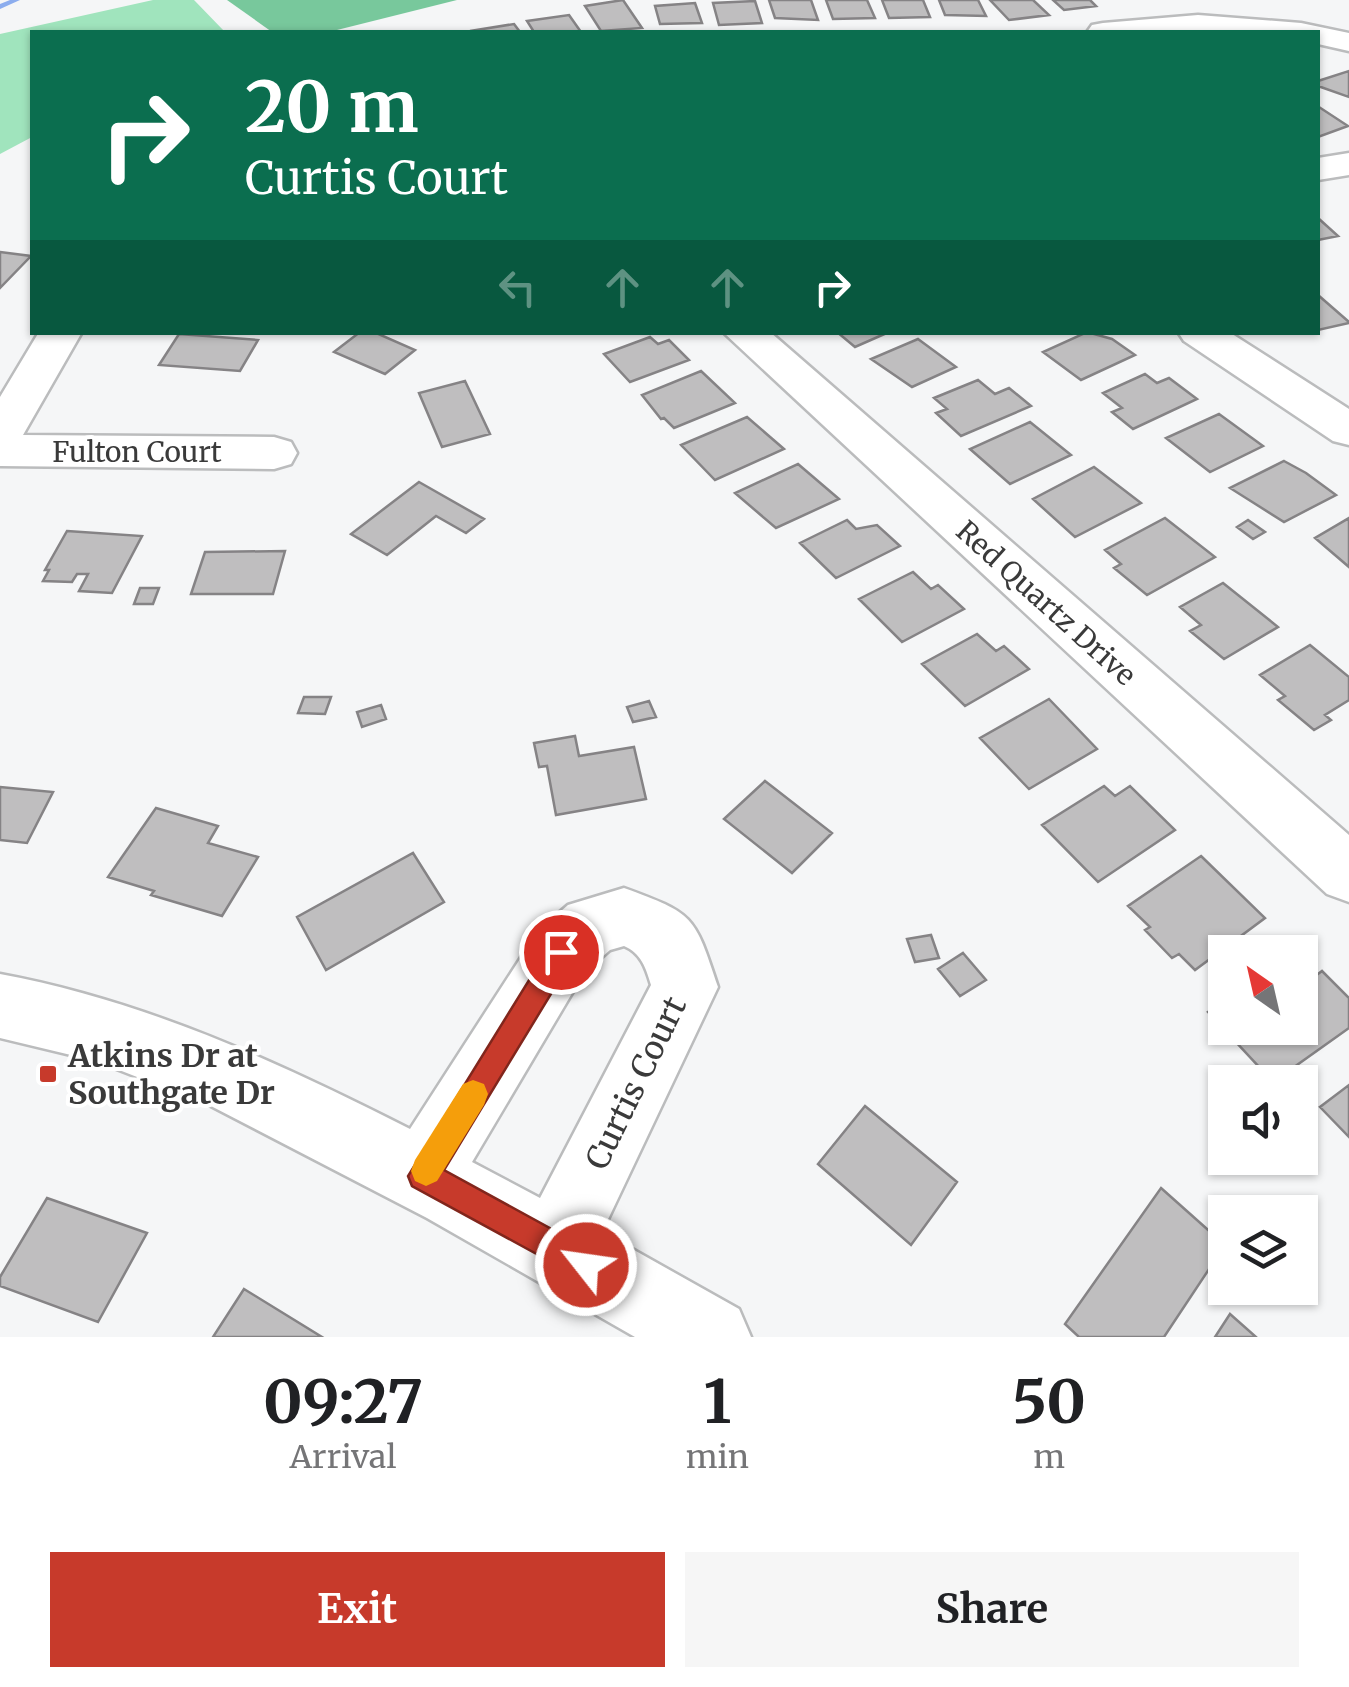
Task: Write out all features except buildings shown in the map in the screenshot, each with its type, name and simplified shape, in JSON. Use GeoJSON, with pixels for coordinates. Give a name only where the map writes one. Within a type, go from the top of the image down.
{"type":"FeatureCollection","features":[{"type":"Feature","properties":{"kind":"street"},"geometry":{"type":"LineString","coordinates":[[1127,30],[1198,24],[1275,30]]}},
{"type":"Feature","properties":{"kind":"street"},"geometry":{"type":"LineString","coordinates":[[1319,24],[1349,42]]}},
{"type":"Feature","properties":{"kind":"street"},"geometry":{"type":"LineString","coordinates":[[1320,169],[1349,164]]}},
{"type":"Feature","properties":{"kind":"street"},"geometry":{"type":"LineString","coordinates":[[0,434],[59,335]]}},
{"type":"Feature","properties":{"kind":"street","name":"Red Quartz Drive"},"geometry":{"type":"LineString","coordinates":[[747,335],[1349,874]]}},
{"type":"Feature","properties":{"kind":"street"},"geometry":{"type":"LineString","coordinates":[[1205,335],[1349,430]]}},
{"type":"Feature","properties":{"kind":"street","name":"Fulton Court"},"geometry":{"type":"LineString","coordinates":[[0,450],[274,453]]}},
{"type":"Feature","properties":{"kind":"street","name":"Curtis Court"},"geometry":{"type":"LineString","coordinates":[[423,1176],[561,952],[591,926],[624,917],[656,929],[673,949],[685,988],[555,1247]]}},
{"type":"Feature","properties":{"kind":"street"},"geometry":{"type":"LineString","coordinates":[[0,1006],[98,1028],[237,1079],[555,1247],[711,1337]]}},
{"type":"Feature","properties":{"kind":"green space"},"geometry":{"type":"Polygon","coordinates":[[[153,0],[194,0],[223,30],[30,30],[30,138],[0,154],[0,34],[153,0]]]}},
{"type":"Feature","properties":{"kind":"green space"},"geometry":{"type":"Polygon","coordinates":[[[227,0],[457,0],[337,30],[269,30],[227,0]]]}},
{"type":"Feature","properties":{"kind":"waterway"},"geometry":{"type":"LineString","coordinates":[[0,7],[16,0]]}},
{"type":"Feature","properties":{"kind":"slow traffic"},"geometry":{"type":"LineString","coordinates":[[426,1171],[473,1094]]}},
{"type":"Feature","properties":{"kind":"place","name":"Atkins Dr at Southgate Dr"},"geometry":{"type":"Point","coordinates":[48,1074]}},
{"type":"Feature","properties":{"kind":"route"},"geometry":{"type":"LineString","coordinates":[[561,952],[423,1176],[586,1265]]}}]}
